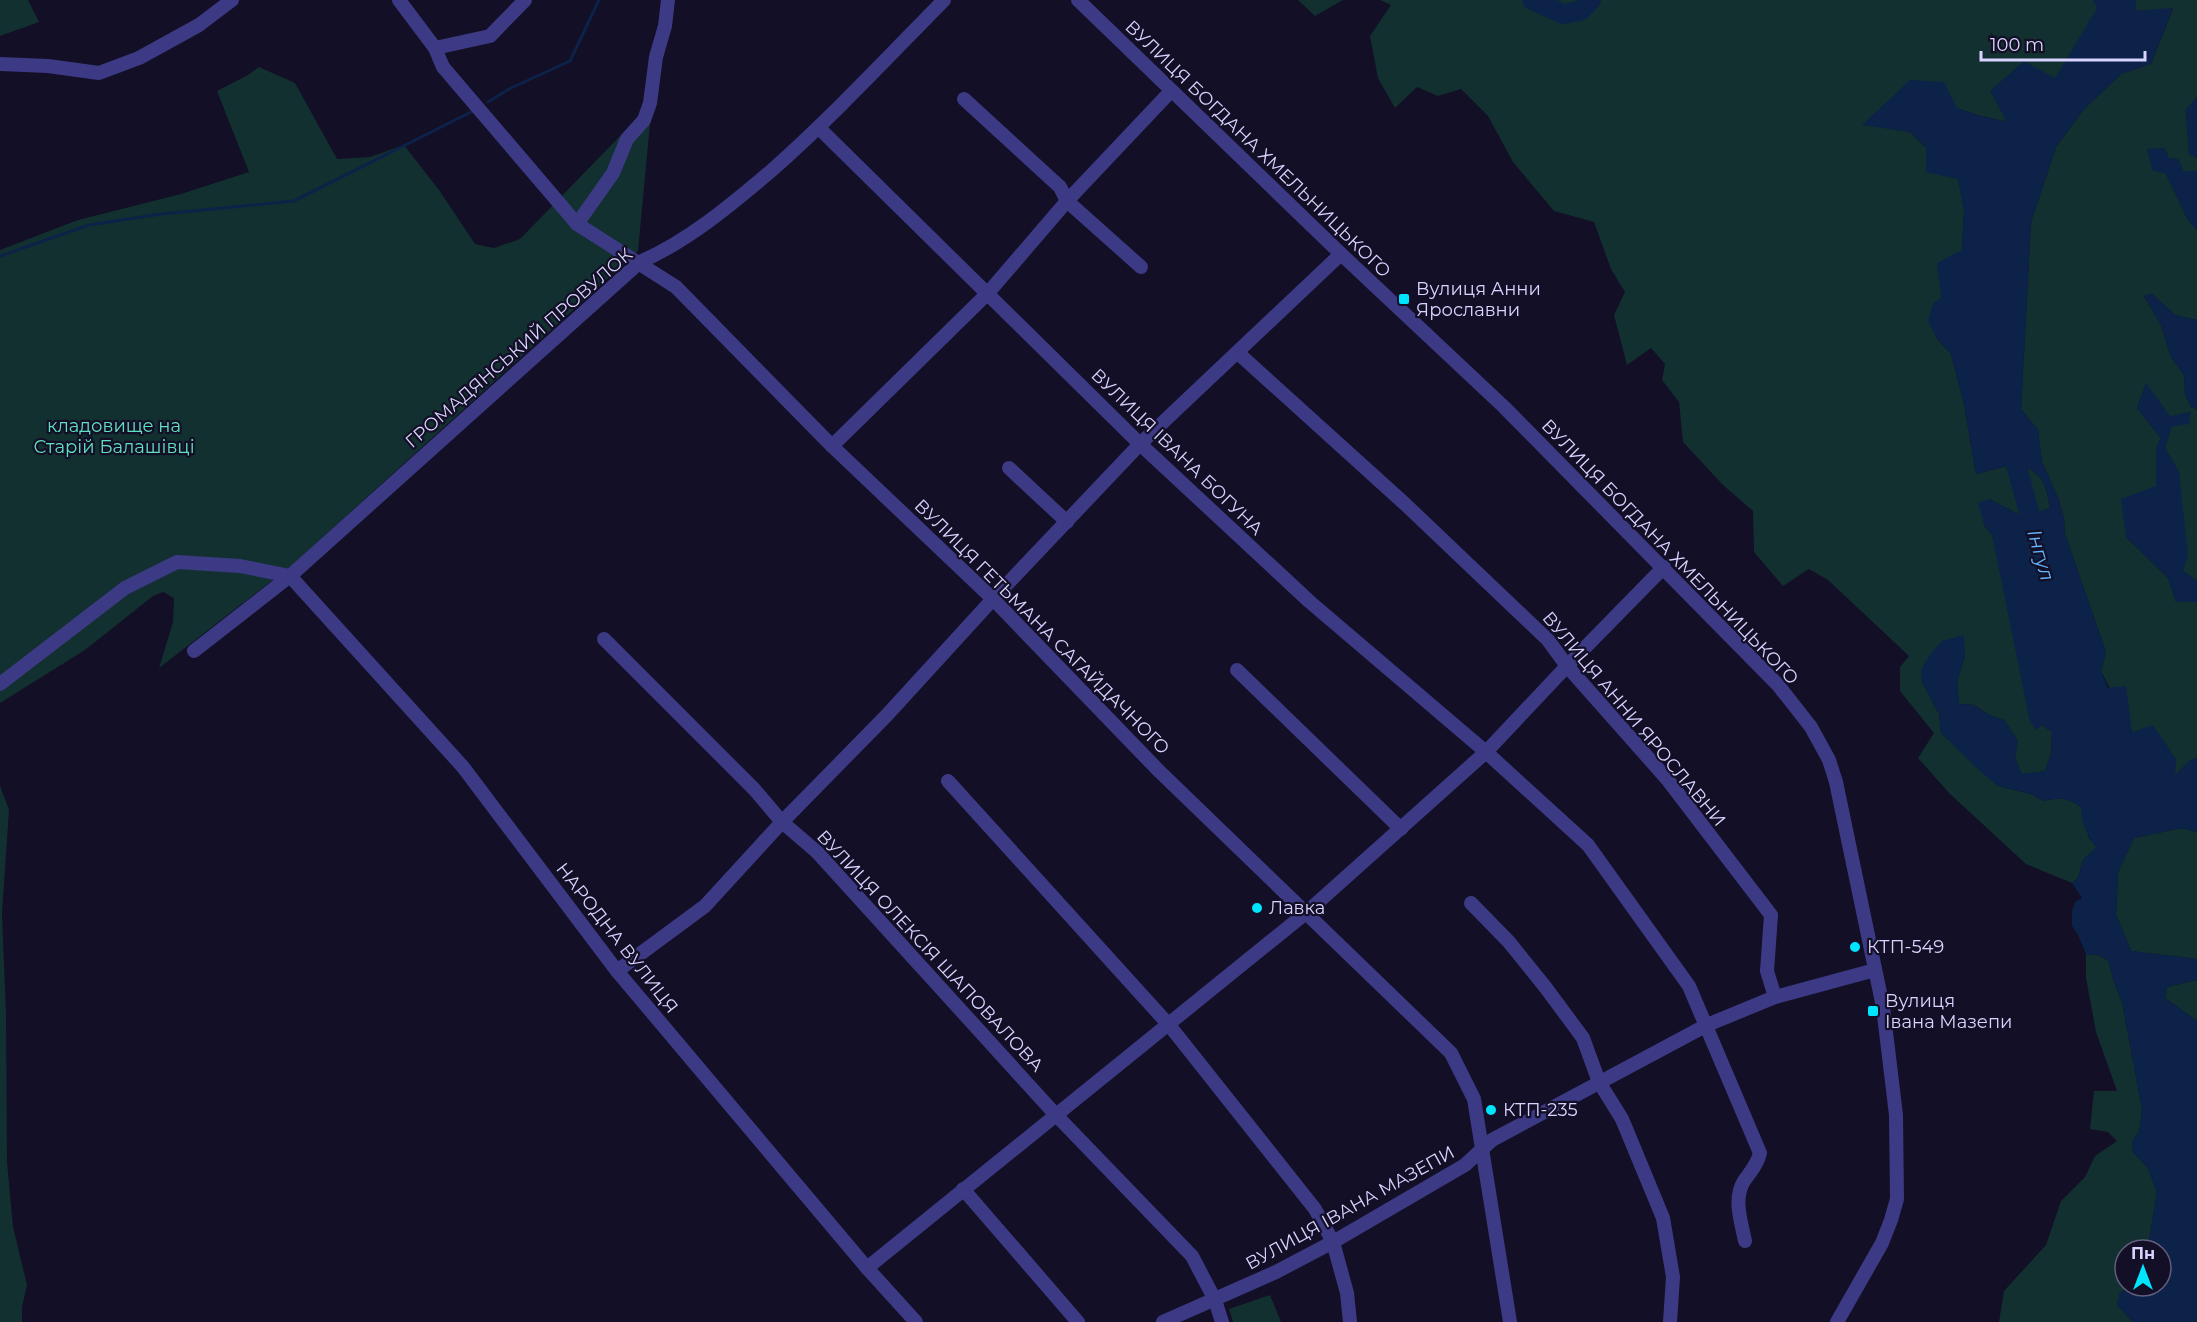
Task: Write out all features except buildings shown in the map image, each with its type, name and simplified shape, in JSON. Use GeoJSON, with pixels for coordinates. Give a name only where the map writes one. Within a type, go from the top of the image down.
{"type":"FeatureCollection","features":[{"type":"Feature","properties":{"kind":"street"},"geometry":{"type":"LineString","coordinates":[[0,64],[48,66],[99,73],[149,52],[199,25],[232,0]]}},
{"type":"Feature","properties":{"kind":"street","name":"ВУЛИЦЯ ГЕТЬМАНА САГАЙДАЧНОГО"},"geometry":{"type":"LineString","coordinates":[[399,0],[435,48],[443,67],[577,224],[676,287],[832,446],[993,599],[1158,770],[1451,1053],[1474,1099],[1510,1322]]}},
{"type":"Feature","properties":{"kind":"street"},"geometry":{"type":"LineString","coordinates":[[435,48],[490,36],[525,0]]}},
{"type":"Feature","properties":{"kind":"street"},"geometry":{"type":"LineString","coordinates":[[577,224],[613,173],[627,139],[644,120],[650,103],[656,57],[665,26],[668,0]]}},
{"type":"Feature","properties":{"kind":"street","name":"ГРОМАДЯНСЬКИЙ ПРОВУЛОК"},"geometry":{"type":"LineString","coordinates":[[194,651],[290,576],[640,262],[662,253],[734,202],[819,128],[944,0]]}},
{"type":"Feature","properties":{"kind":"street","name":"ВУЛИЦЯ БОГДАНА ХМЕЛЬНИЦЬКОГО"},"geometry":{"type":"LineString","coordinates":[[1078,0],[1341,254],[1504,407],[1779,685],[1811,727],[1829,760],[1843,813],[1883,1007],[1896,1115],[1897,1198],[1882,1243],[1837,1322]]}},
{"type":"Feature","properties":{"kind":"street"},"geometry":{"type":"LineString","coordinates":[[832,446],[988,293],[1067,201],[1171,91]]}},
{"type":"Feature","properties":{"kind":"street"},"geometry":{"type":"LineString","coordinates":[[964,99],[1060,187],[1067,201],[1141,267]]}},
{"type":"Feature","properties":{"kind":"street","name":"ВУЛИЦЯ ІВАНА БОГУНА"},"geometry":{"type":"LineString","coordinates":[[819,128],[1140,444],[1310,602],[1486,752],[1588,845],[1689,986],[1760,1152],[1758,1163],[1743,1183],[1739,1195],[1738,1206],[1745,1240]]}},
{"type":"Feature","properties":{"kind":"street"},"geometry":{"type":"LineString","coordinates":[[617,971],[705,906],[1140,444],[1341,254]]}},
{"type":"Feature","properties":{"kind":"street","name":"ВУЛИЦЯ АННИ ЯРОСЛАВНИ"},"geometry":{"type":"LineString","coordinates":[[1238,353],[1405,504],[1548,639],[1566,666],[1667,779],[1771,915],[1767,971],[1775,997]]}},
{"type":"Feature","properties":{"kind":"street"},"geometry":{"type":"LineString","coordinates":[[1009,468],[1067,522]]}},
{"type":"Feature","properties":{"kind":"street"},"geometry":{"type":"LineString","coordinates":[[0,684],[125,588],[177,562],[240,566],[290,576]]}},
{"type":"Feature","properties":{"kind":"street"},"geometry":{"type":"LineString","coordinates":[[867,1268],[1307,912],[1486,752],[1566,666],[1664,567]]}},
{"type":"Feature","properties":{"kind":"street","name":"НАРОДНА ВУЛИЦЯ"},"geometry":{"type":"LineString","coordinates":[[290,576],[463,767],[617,971],[867,1268],[916,1322]]}},
{"type":"Feature","properties":{"kind":"street","name":"ВУЛИЦЯ ОЛЕКСІЯ ШАПОВАЛОВА"},"geometry":{"type":"LineString","coordinates":[[604,639],[754,789],[782,822],[817,852],[1055,1114],[1192,1256],[1215,1300],[1222,1322]]}},
{"type":"Feature","properties":{"kind":"street"},"geometry":{"type":"LineString","coordinates":[[1237,670],[1401,829]]}},
{"type":"Feature","properties":{"kind":"street"},"geometry":{"type":"LineString","coordinates":[[948,781],[1169,1025],[1315,1209],[1333,1242],[1347,1293],[1350,1322]]}},
{"type":"Feature","properties":{"kind":"street"},"geometry":{"type":"LineString","coordinates":[[1471,903],[1524,960],[1583,1038],[1599,1082],[1622,1119],[1663,1218],[1673,1277],[1670,1322]]}},
{"type":"Feature","properties":{"kind":"street","name":"ВУЛИЦЯ ІВАНА МАЗЕПИ"},"geometry":{"type":"LineString","coordinates":[[1163,1322],[1276,1272],[1333,1242],[1465,1166],[1492,1140],[1707,1025],[1775,997],[1875,970]]}},
{"type":"Feature","properties":{"kind":"street"},"geometry":{"type":"LineString","coordinates":[[963,1189],[1078,1322]]}},
{"type":"Feature","properties":{"kind":"green space"},"geometry":{"type":"Polygon","coordinates":[[[0,0],[28,0],[39,22],[0,36],[0,0]]]}},
{"type":"Feature","properties":{"kind":"green space"},"geometry":{"type":"Polygon","coordinates":[[[1298,0],[1343,0],[1315,16],[1298,0]]]}},
{"type":"Feature","properties":{"kind":"green space"},"geometry":{"type":"Polygon","coordinates":[[[1380,0],[2093,0],[2098,8],[2055,79],[2008,122],[1957,108],[1863,124],[1910,132],[1958,179],[1964,209],[1962,251],[1941,297],[1937,339],[1951,354],[1964,404],[1976,474],[2018,463],[2038,475],[2047,491],[2050,508],[2024,517],[1989,499],[1984,525],[1992,535],[2042,725],[2052,732],[2051,754],[2045,771],[2022,775],[2015,758],[2018,741],[2004,720],[1989,715],[1974,705],[1959,704],[1957,681],[1965,656],[1922,682],[1939,714],[1941,733],[1998,786],[2031,794],[2044,801],[2068,800],[2081,807],[2089,838],[2097,847],[2083,860],[2078,878],[2072,883],[2026,864],[1950,794],[1918,758],[1934,733],[1900,691],[1900,667],[1909,656],[1828,580],[1809,569],[1783,586],[1754,552],[1753,511],[1723,485],[1683,442],[1679,402],[1662,380],[1665,364],[1651,348],[1627,365],[1614,315],[1625,292],[1611,269],[1594,222],[1554,211],[1513,162],[1488,116],[1461,89],[1438,96],[1417,87],[1395,108],[1378,78],[1370,36],[1391,5],[1380,0]]]}},
{"type":"Feature","properties":{"kind":"green space"},"geometry":{"type":"Polygon","coordinates":[[[2136,0],[2197,0],[2197,97],[2186,110],[2189,154],[2197,158],[2197,171],[2183,171],[2178,159],[2169,158],[2164,148],[2147,150],[2166,174],[2188,220],[2197,230],[2197,320],[2175,315],[2152,294],[2144,296],[2161,325],[2171,357],[2184,375],[2185,395],[2191,407],[2197,409],[2197,581],[2183,571],[2179,472],[2165,448],[2171,427],[2190,412],[2170,417],[2146,384],[2137,408],[2161,438],[2156,448],[2156,486],[2126,537],[2168,578],[2176,602],[2197,602],[2197,758],[2191,760],[2175,775],[2132,732],[2101,671],[2106,652],[2065,534],[2059,500],[2042,462],[2038,430],[2021,409],[2031,222],[2056,147],[2083,110],[2121,74],[2151,64],[2173,9],[2135,11],[2136,0]]]}},
{"type":"Feature","properties":{"kind":"green space","name":"кладовище на Старій Балашівці"},"geometry":{"type":"Polygon","coordinates":[[[259,67],[295,83],[337,159],[370,157],[404,145],[439,190],[475,244],[494,248],[520,239],[652,103],[638,251],[291,566],[159,668],[173,622],[174,598],[163,592],[153,596],[85,650],[0,703],[0,250],[78,220],[181,194],[249,172],[217,91],[259,67]]]}},
{"type":"Feature","properties":{"kind":"green space"},"geometry":{"type":"Polygon","coordinates":[[[0,786],[9,810],[2,913],[6,1014],[7,1162],[13,1227],[27,1285],[22,1307],[22,1322],[0,1322],[0,786]]]}},
{"type":"Feature","properties":{"kind":"green space"},"geometry":{"type":"Polygon","coordinates":[[[2182,828],[2197,832],[2197,959],[2131,951],[2116,915],[2118,872],[2134,838],[2182,828]]]}},
{"type":"Feature","properties":{"kind":"green space"},"geometry":{"type":"Polygon","coordinates":[[[2086,954],[2098,955],[2108,960],[2122,1002],[2142,1109],[2139,1132],[2132,1142],[2133,1152],[2148,1168],[2157,1192],[2149,1238],[2113,1238],[2113,1298],[2119,1298],[2117,1305],[2133,1322],[1999,1322],[2004,1291],[2046,1245],[2061,1201],[2085,1177],[2095,1156],[2117,1141],[2108,1132],[2090,1129],[2094,1091],[2117,1091],[2096,1032],[2086,978],[2086,954]]]}},
{"type":"Feature","properties":{"kind":"green space"},"geometry":{"type":"Polygon","coordinates":[[[2197,980],[2197,1021],[2165,998],[2167,987],[2197,980]]]}},
{"type":"Feature","properties":{"kind":"green space"},"geometry":{"type":"Polygon","coordinates":[[[1270,1295],[1281,1322],[1233,1322],[1229,1309],[1270,1295]]]}},
{"type":"Feature","properties":{"kind":"water"},"geometry":{"type":"Polygon","coordinates":[[[2093,0],[2136,0],[2136,11],[2173,8],[2151,64],[2121,74],[2083,110],[2056,147],[2031,222],[2021,409],[2038,430],[2042,462],[2059,500],[2065,534],[2106,652],[2101,671],[2108,688],[2126,686],[2132,732],[2153,725],[2176,759],[2175,775],[2191,760],[2197,758],[2197,832],[2182,828],[2134,838],[2118,872],[2116,915],[2131,951],[2197,959],[2197,980],[2167,987],[2165,998],[2197,1021],[2197,1322],[2133,1322],[2117,1305],[2119,1298],[2173,1298],[2173,1238],[2149,1238],[2157,1192],[2148,1168],[2133,1152],[2132,1142],[2139,1132],[2142,1109],[2122,1002],[2108,960],[2098,955],[2086,954],[2072,926],[2072,911],[2075,902],[2082,898],[2072,883],[2078,878],[2083,860],[2096,847],[2085,828],[2081,807],[2068,800],[2044,801],[2031,794],[1998,786],[1941,733],[1939,714],[1922,682],[1921,669],[1932,652],[1942,641],[1964,635],[1965,656],[1957,681],[1959,704],[1974,705],[1989,715],[2004,720],[2018,741],[2015,758],[2022,774],[2045,771],[2051,754],[2052,732],[2042,725],[2036,730],[2030,722],[1992,535],[1984,525],[1978,503],[1989,499],[2024,517],[2050,508],[2047,492],[2038,475],[2018,463],[1976,474],[1964,404],[1951,354],[1937,339],[1928,321],[1933,304],[1941,297],[1937,263],[1962,250],[1964,209],[1958,179],[1926,172],[1926,147],[1910,132],[1862,125],[1910,80],[1944,82],[1957,108],[2007,122],[1990,91],[2024,61],[2055,78],[2097,8],[2093,0]]]}},
{"type":"Feature","properties":{"kind":"water"},"geometry":{"type":"Polygon","coordinates":[[[2197,97],[2197,158],[2189,154],[2186,110],[2197,97]]]}},
{"type":"Feature","properties":{"kind":"water"},"geometry":{"type":"Polygon","coordinates":[[[2164,148],[2169,158],[2178,159],[2183,171],[2197,171],[2197,230],[2188,220],[2166,174],[2152,170],[2147,149],[2164,148]]]}},
{"type":"Feature","properties":{"kind":"water"},"geometry":{"type":"Polygon","coordinates":[[[2152,294],[2175,315],[2197,320],[2197,409],[2191,407],[2185,395],[2184,375],[2171,357],[2161,325],[2144,296],[2152,294]]]}},
{"type":"Feature","properties":{"kind":"water"},"geometry":{"type":"Polygon","coordinates":[[[2146,383],[2170,416],[2191,412],[2189,424],[2171,427],[2165,448],[2179,472],[2188,555],[2183,571],[2197,581],[2197,602],[2176,602],[2168,578],[2126,537],[2121,499],[2156,486],[2156,448],[2161,438],[2137,408],[2146,383]]]}},
{"type":"Feature","properties":{"kind":"waterway"},"geometry":{"type":"LineString","coordinates":[[488,102],[511,88],[570,61],[599,0]]}},
{"type":"Feature","properties":{"kind":"waterway"},"geometry":{"type":"LineString","coordinates":[[1532,0],[1563,14],[1580,11],[1591,0]]}},
{"type":"Feature","properties":{"kind":"waterway"},"geometry":{"type":"LineString","coordinates":[[0,256],[89,225],[161,214],[294,201],[473,111]]}},
{"type":"Feature","properties":{"kind":"waterway","name":"Інгул"},"geometry":{"type":"LineString","coordinates":[[2009,439],[2037,541]]}},
{"type":"Feature","properties":{"kind":"place","name":"Вулиця Анни Ярославни"},"geometry":{"type":"Point","coordinates":[1404,299]}},
{"type":"Feature","properties":{"kind":"place","name":"Лавка"},"geometry":{"type":"Point","coordinates":[1257,908]}},
{"type":"Feature","properties":{"kind":"place","name":"КТП-549"},"geometry":{"type":"Point","coordinates":[1855,947]}},
{"type":"Feature","properties":{"kind":"place","name":"Вулиця Івана Мазепи"},"geometry":{"type":"Point","coordinates":[1873,1011]}},
{"type":"Feature","properties":{"kind":"place","name":"КТП-235"},"geometry":{"type":"Point","coordinates":[1491,1110]}}]}
